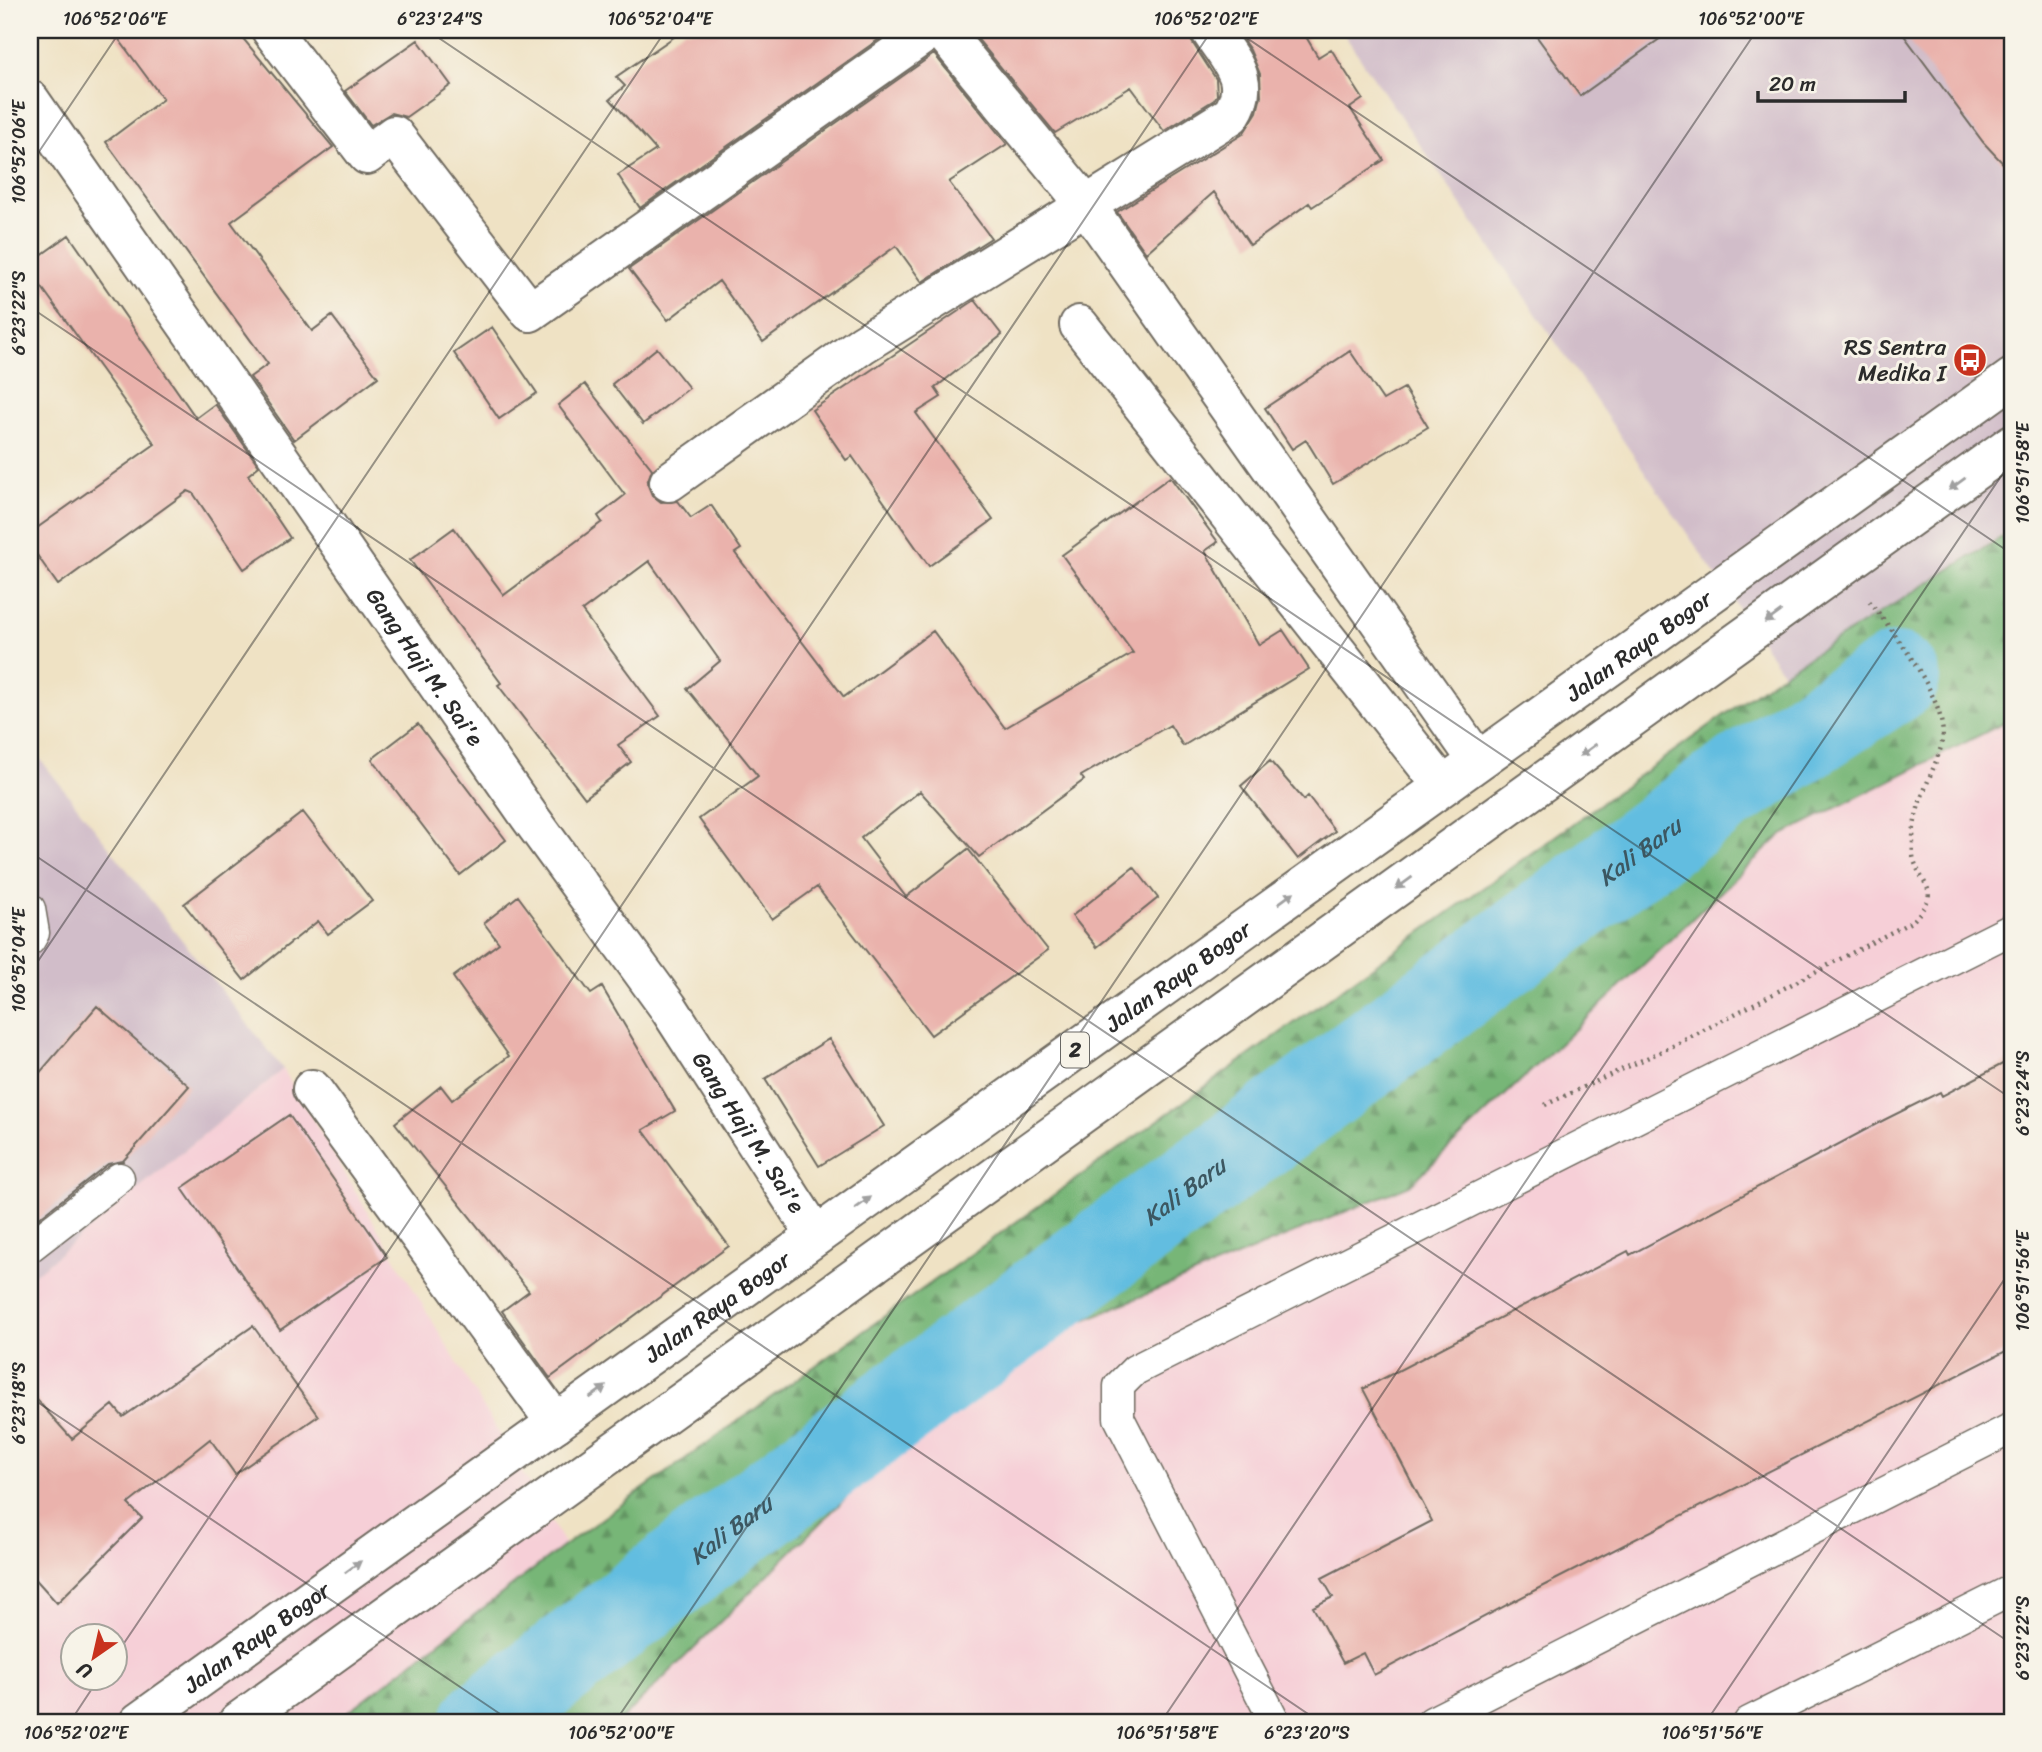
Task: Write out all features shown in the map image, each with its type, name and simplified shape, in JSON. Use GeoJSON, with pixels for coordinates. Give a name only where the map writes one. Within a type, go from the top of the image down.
{"type":"FeatureCollection","features":[{"type":"Feature","properties":{"kind":"main road"},"geometry":{"type":"LineString","coordinates":[[271,30],[367,155],[394,135],[530,313],[930,30]]}},
{"type":"Feature","properties":{"kind":"main road"},"geometry":{"type":"LineString","coordinates":[[942,30],[1086,205],[1477,760]]}},
{"type":"Feature","properties":{"kind":"main road"},"geometry":{"type":"LineString","coordinates":[[669,482],[863,344],[1231,115],[1243,92],[1241,78],[1210,30]]}},
{"type":"Feature","properties":{"kind":"main road","name":"Gang Haji M. Sai'e"},"geometry":{"type":"LineString","coordinates":[[30,100],[528,816],[668,1007],[816,1236]]}},
{"type":"Feature","properties":{"kind":"main road"},"geometry":{"type":"LineString","coordinates":[[1079,326],[1442,785]]}},
{"type":"Feature","properties":{"kind":"main road","name":"Jalan Raya Bogor"},"geometry":{"type":"LineString","coordinates":[[139,1722],[181,1710],[434,1508],[2012,378]]}},
{"type":"Feature","properties":{"kind":"main road","name":"2"},"geometry":{"type":"LineString","coordinates":[[238,1722],[2012,444]]}},
{"type":"Feature","properties":{"kind":"main road"},"geometry":{"type":"LineString","coordinates":[[312,1089],[556,1423]]}},
{"type":"Feature","properties":{"kind":"main road"},"geometry":{"type":"LineString","coordinates":[[434,1508],[466,1557]]}},
{"type":"Feature","properties":{"kind":"lane"},"geometry":{"type":"LineString","coordinates":[[30,909],[34,933],[30,940]]}},
{"type":"Feature","properties":{"kind":"lane"},"geometry":{"type":"LineString","coordinates":[[1275,1722],[1119,1418],[1119,1385],[1135,1370],[2012,929]]}},
{"type":"Feature","properties":{"kind":"lane"},"geometry":{"type":"LineString","coordinates":[[30,1247],[119,1178]]}},
{"type":"Feature","properties":{"kind":"lane"},"geometry":{"type":"LineString","coordinates":[[1432,1722],[2012,1428]]}},
{"type":"Feature","properties":{"kind":"lane"},"geometry":{"type":"LineString","coordinates":[[1749,1722],[2012,1590]]}},
{"type":"Feature","properties":{"kind":"path"},"geometry":{"type":"LineString","coordinates":[[1545,1105],[1675,1045],[1913,921],[1927,905],[1929,888],[1913,859],[1914,820],[1924,785],[1942,745],[1942,721],[1921,676],[1894,633],[1842,568]]}},
{"type":"Feature","properties":{"kind":"shaded area"},"geometry":{"type":"Polygon","coordinates":[[[1341,30],[2012,30],[2012,529],[1783,673],[1341,30]]]}},
{"type":"Feature","properties":{"kind":"shaded area"},"geometry":{"type":"Polygon","coordinates":[[[2012,719],[2012,1722],[619,1722],[983,1362],[1410,1185],[1780,836],[2012,719]]]}},
{"type":"Feature","properties":{"kind":"shaded area"},"geometry":{"type":"Polygon","coordinates":[[[30,746],[283,1069],[30,1278],[30,746]]]}},
{"type":"Feature","properties":{"kind":"shaded area"},"geometry":{"type":"Polygon","coordinates":[[[283,1069],[565,1545],[335,1722],[30,1722],[30,1278],[283,1069]]]}},
{"type":"Feature","properties":{"kind":"green space"},"geometry":{"type":"Polygon","coordinates":[[[2002,537],[2012,551],[2012,719],[1780,836],[1410,1185],[983,1362],[619,1722],[335,1722],[565,1545],[1783,673],[2002,537]]]}},
{"type":"Feature","properties":{"kind":"building"},"geometry":{"type":"Polygon","coordinates":[[[112,30],[236,30],[333,147],[231,222],[312,331],[332,316],[378,377],[294,440],[250,377],[268,364],[106,142],[163,99],[112,30]]]}},
{"type":"Feature","properties":{"kind":"building"},"geometry":{"type":"Polygon","coordinates":[[[684,30],[892,30],[640,208],[618,175],[656,150],[610,99],[625,86],[616,77],[684,30]]]}},
{"type":"Feature","properties":{"kind":"building"},"geometry":{"type":"Polygon","coordinates":[[[970,30],[1188,30],[1192,42],[1216,79],[1217,95],[1214,100],[1164,131],[1131,87],[1055,133],[970,30]]]}},
{"type":"Feature","properties":{"kind":"building"},"geometry":{"type":"Polygon","coordinates":[[[1236,30],[1302,30],[1318,57],[1331,49],[1363,99],[1350,108],[1384,160],[1312,207],[1309,203],[1250,245],[1214,192],[1146,253],[1117,212],[1243,134],[1257,112],[1261,96],[1260,74],[1250,50],[1236,30]]]}},
{"type":"Feature","properties":{"kind":"building"},"geometry":{"type":"Polygon","coordinates":[[[1532,30],[1672,30],[1580,96],[1532,30]]]}},
{"type":"Feature","properties":{"kind":"building"},"geometry":{"type":"Polygon","coordinates":[[[1900,30],[2012,30],[2012,173],[1983,142],[1900,30]]]}},
{"type":"Feature","properties":{"kind":"building"},"geometry":{"type":"Polygon","coordinates":[[[418,40],[451,85],[406,117],[391,113],[371,125],[345,91],[418,40]]]}},
{"type":"Feature","properties":{"kind":"building"},"geometry":{"type":"Polygon","coordinates":[[[934,54],[1007,144],[949,182],[991,238],[922,282],[896,246],[763,342],[719,281],[668,320],[629,269],[934,54]]]}},
{"type":"Feature","properties":{"kind":"building"},"geometry":{"type":"Polygon","coordinates":[[[69,235],[196,418],[215,404],[259,466],[248,475],[290,538],[244,569],[193,493],[188,491],[58,585],[30,545],[30,533],[155,444],[30,271],[30,263],[69,235]]]}},
{"type":"Feature","properties":{"kind":"building"},"geometry":{"type":"Polygon","coordinates":[[[975,300],[1002,335],[935,388],[941,397],[916,413],[993,520],[929,566],[852,456],[846,460],[812,410],[975,300]]]}},
{"type":"Feature","properties":{"kind":"building"},"geometry":{"type":"Polygon","coordinates":[[[492,327],[537,393],[499,419],[454,353],[492,327]]]}},
{"type":"Feature","properties":{"kind":"building"},"geometry":{"type":"Polygon","coordinates":[[[657,348],[689,388],[643,424],[612,384],[657,348]]]}},
{"type":"Feature","properties":{"kind":"building"},"geometry":{"type":"Polygon","coordinates":[[[1350,351],[1383,400],[1404,388],[1428,427],[1333,484],[1306,440],[1292,449],[1265,408],[1350,351]]]}},
{"type":"Feature","properties":{"kind":"building"},"geometry":{"type":"Polygon","coordinates":[[[585,384],[652,469],[647,483],[652,495],[661,502],[678,501],[691,518],[711,505],[741,549],[735,553],[844,697],[933,631],[1005,728],[1133,653],[1062,555],[1170,477],[1218,542],[1205,551],[1259,645],[1283,630],[1309,669],[1183,746],[1170,725],[1081,776],[1084,780],[979,857],[920,791],[861,838],[906,897],[968,849],[1048,950],[931,1035],[817,887],[772,919],[699,819],[758,776],[687,689],[720,661],[649,561],[582,611],[660,716],[618,745],[631,762],[585,798],[498,685],[501,683],[410,560],[454,528],[504,595],[602,522],[598,516],[625,495],[558,405],[585,384]]]}},
{"type":"Feature","properties":{"kind":"building"},"geometry":{"type":"Polygon","coordinates":[[[418,724],[506,840],[460,875],[372,759],[418,724]]]}},
{"type":"Feature","properties":{"kind":"building"},"geometry":{"type":"Polygon","coordinates":[[[1270,761],[1304,800],[1308,796],[1335,831],[1298,859],[1241,786],[1270,761]]]}},
{"type":"Feature","properties":{"kind":"building"},"geometry":{"type":"Polygon","coordinates":[[[303,812],[372,901],[328,934],[318,921],[244,980],[184,904],[303,812]]]}},
{"type":"Feature","properties":{"kind":"building"},"geometry":{"type":"Polygon","coordinates":[[[1134,867],[1158,898],[1097,947],[1072,916],[1134,867]]]}},
{"type":"Feature","properties":{"kind":"building"},"geometry":{"type":"Polygon","coordinates":[[[518,896],[591,994],[602,987],[675,1111],[643,1130],[729,1246],[550,1378],[502,1311],[529,1291],[395,1123],[441,1086],[452,1100],[509,1056],[453,977],[499,943],[484,923],[518,896]]]}},
{"type":"Feature","properties":{"kind":"building"},"geometry":{"type":"Polygon","coordinates":[[[97,1006],[189,1086],[123,1161],[108,1164],[30,1225],[30,1084],[97,1006]]]}},
{"type":"Feature","properties":{"kind":"building"},"geometry":{"type":"Polygon","coordinates":[[[829,1039],[884,1126],[819,1166],[765,1079],[829,1039]]]}},
{"type":"Feature","properties":{"kind":"building"},"geometry":{"type":"Polygon","coordinates":[[[2012,1059],[2012,1348],[1539,1588],[1374,1675],[1363,1653],[1343,1663],[1313,1607],[1333,1597],[1322,1578],[1432,1521],[1363,1389],[1628,1251],[1630,1255],[1884,1120],[1940,1092],[1942,1096],[2012,1059]]]}},
{"type":"Feature","properties":{"kind":"building"},"geometry":{"type":"Polygon","coordinates":[[[289,1115],[387,1257],[280,1330],[182,1188],[289,1115]]]}},
{"type":"Feature","properties":{"kind":"building"},"geometry":{"type":"Polygon","coordinates":[[[253,1326],[318,1416],[235,1474],[210,1439],[128,1504],[142,1518],[57,1603],[30,1573],[30,1392],[72,1439],[113,1405],[123,1417],[253,1326]]]}},
{"type":"Feature","properties":{"kind":"waterway","name":"Kali Baru"},"geometry":{"type":"LineString","coordinates":[[485,1722],[713,1543],[1720,792],[1896,677]]}},
{"type":"Feature","properties":{"kind":"place","name":"RS Sentra Medika I"},"geometry":{"type":"Point","coordinates":[1970,360]}}]}
